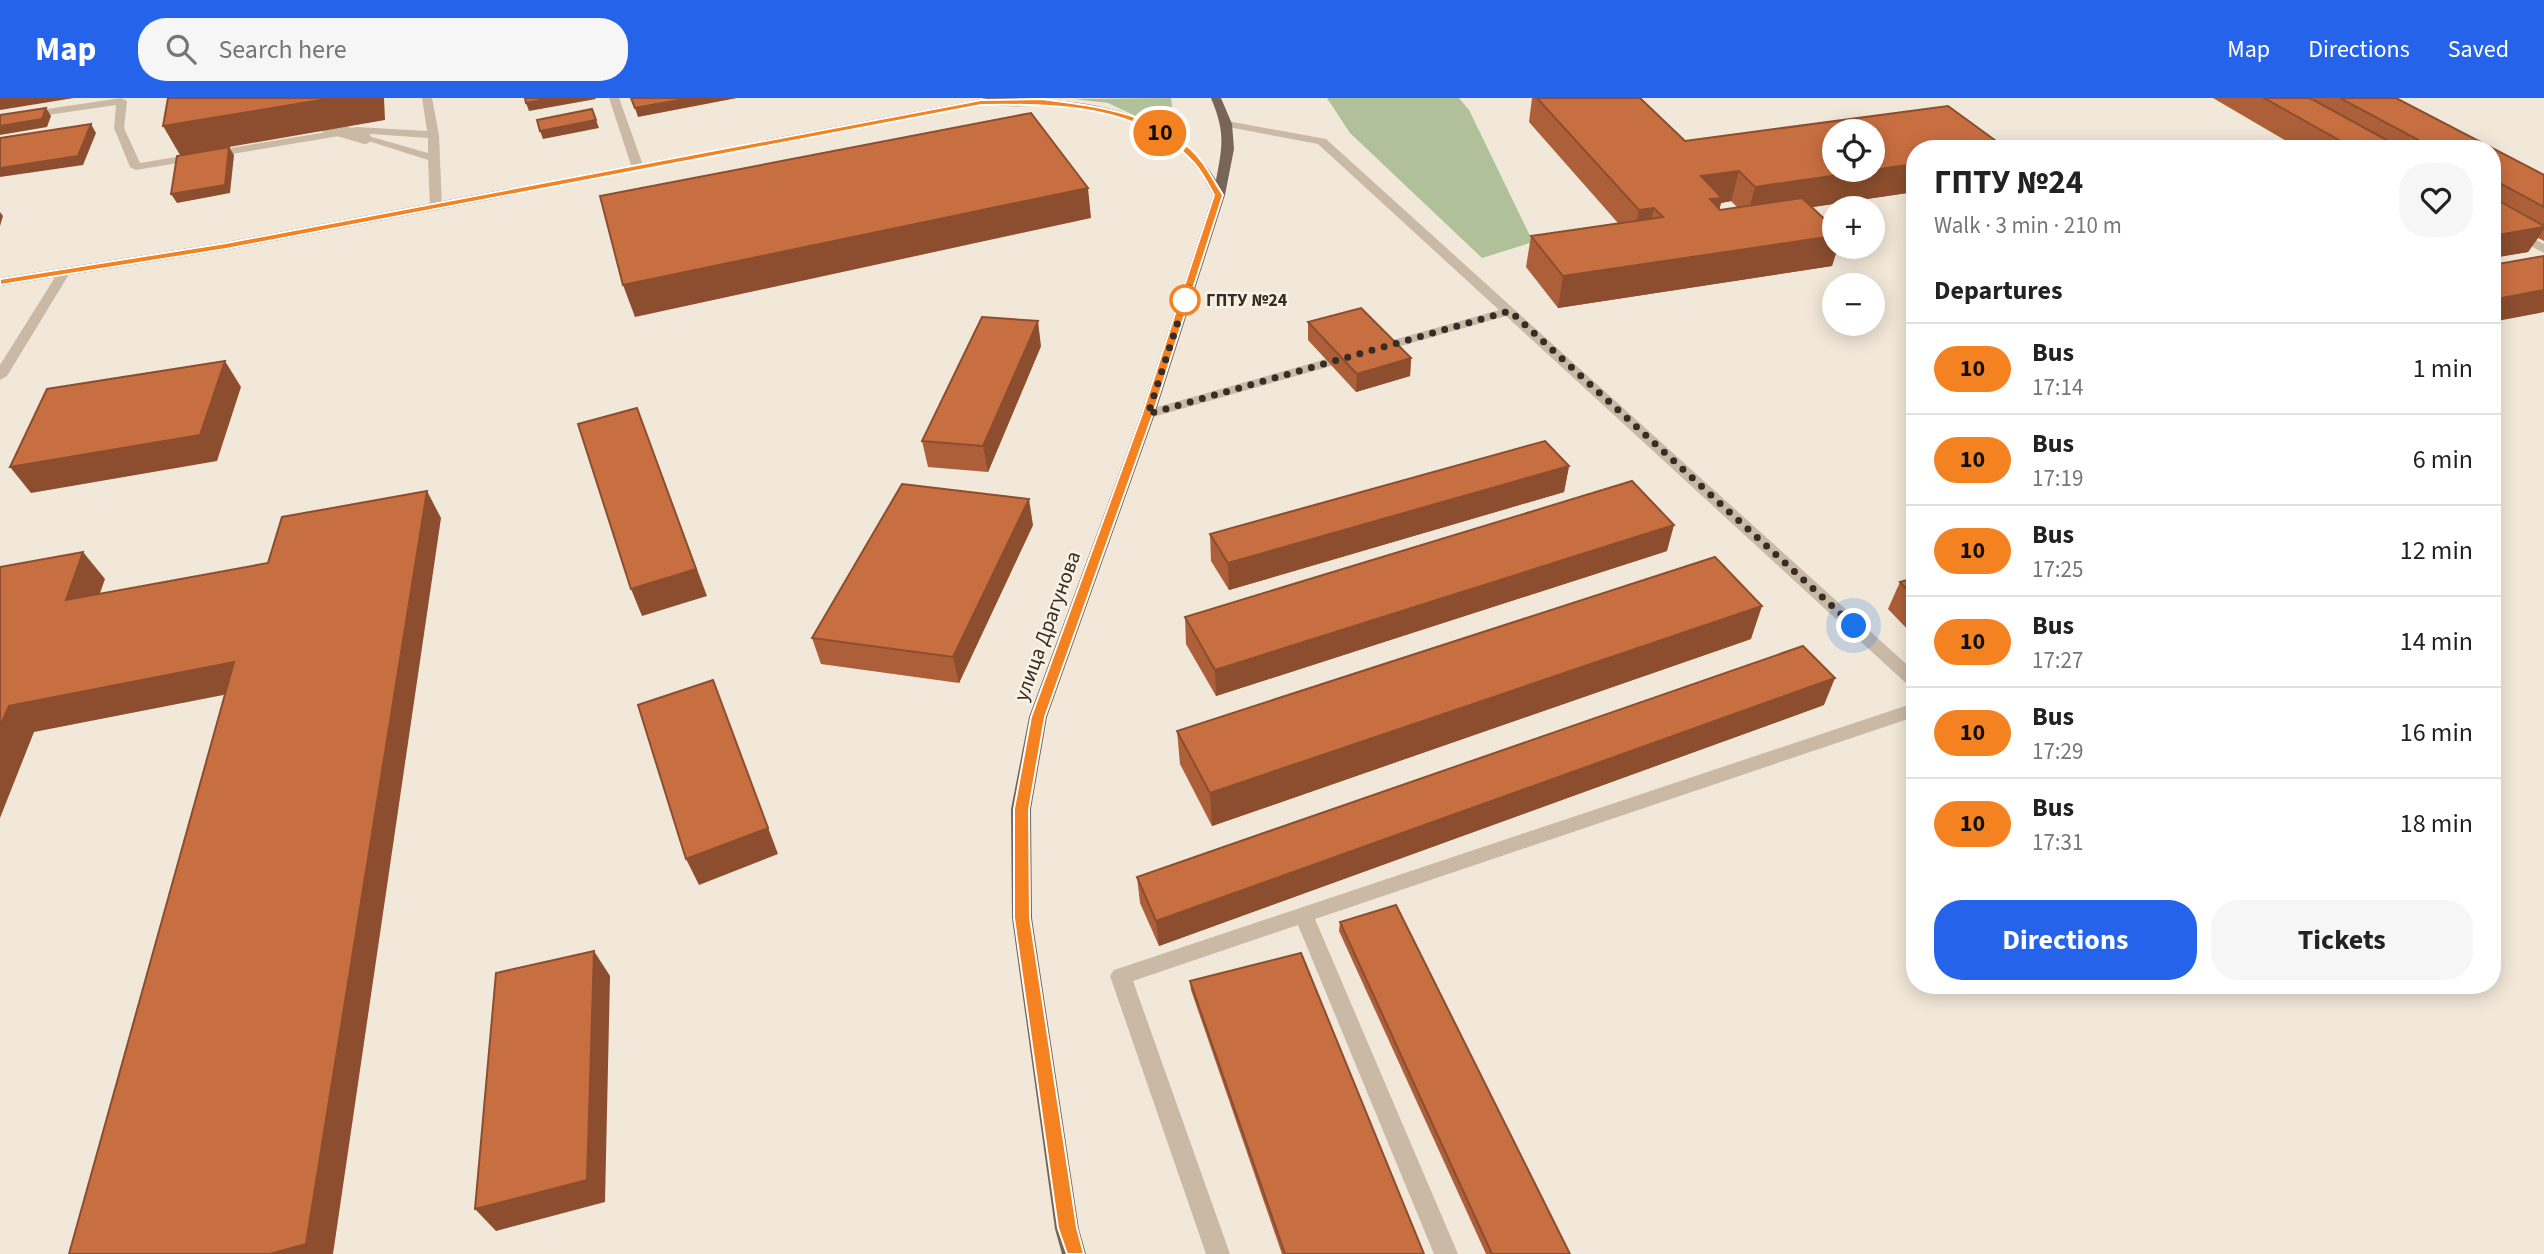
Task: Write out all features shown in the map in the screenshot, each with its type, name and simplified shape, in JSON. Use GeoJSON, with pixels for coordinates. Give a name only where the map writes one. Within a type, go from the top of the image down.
{"type":"FeatureCollection","features":[{"type":"Feature","properties":{"kind":"main road"},"geometry":{"type":"LineString","coordinates":[[0,282],[226,246],[1004,98]]}},
{"type":"Feature","properties":{"kind":"main road"},"geometry":{"type":"LineString","coordinates":[[1216,98],[1227,124]]}},
{"type":"Feature","properties":{"kind":"main road"},"geometry":{"type":"LineString","coordinates":[[981,103],[1042,101],[1090,108],[1135,119],[1175,141],[1198,163],[1219,195]]}},
{"type":"Feature","properties":{"kind":"main road","name":"улица Драгунова"},"geometry":{"type":"LineString","coordinates":[[1074,1254],[1065,1215],[1022,918],[1021,809],[1038,717],[1148,414],[1219,195],[1228,149],[1227,124]]}},
{"type":"Feature","properties":{"kind":"lane"},"geometry":{"type":"LineString","coordinates":[[427,98],[433,135],[436,207]]}},
{"type":"Feature","properties":{"kind":"lane"},"geometry":{"type":"LineString","coordinates":[[614,98],[638,168]]}},
{"type":"Feature","properties":{"kind":"lane"},"geometry":{"type":"LineString","coordinates":[[0,119],[125,100],[119,128],[136,167],[357,130],[433,135]]}},
{"type":"Feature","properties":{"kind":"lane"},"geometry":{"type":"LineString","coordinates":[[310,122],[434,158]]}},
{"type":"Feature","properties":{"kind":"lane"},"geometry":{"type":"LineString","coordinates":[[1227,124],[1322,141],[1906,674]]}},
{"type":"Feature","properties":{"kind":"lane"},"geometry":{"type":"LineString","coordinates":[[2501,225],[2544,249]]}},
{"type":"Feature","properties":{"kind":"lane"},"geometry":{"type":"LineString","coordinates":[[0,376],[65,271]]}},
{"type":"Feature","properties":{"kind":"lane"},"geometry":{"type":"LineString","coordinates":[[1148,414],[1510,311]]}},
{"type":"Feature","properties":{"kind":"lane"},"geometry":{"type":"LineString","coordinates":[[1218,1254],[1121,976],[1906,713]]}},
{"type":"Feature","properties":{"kind":"lane"},"geometry":{"type":"LineString","coordinates":[[1303,914],[1446,1254]]}},
{"type":"Feature","properties":{"kind":"green space"},"geometry":{"type":"Polygon","coordinates":[[[1171,98],[1176,135],[1108,103],[1074,99],[1171,98]]]}},
{"type":"Feature","properties":{"kind":"green space"},"geometry":{"type":"Polygon","coordinates":[[[1327,98],[1459,98],[1469,110],[1533,242],[1482,258],[1350,133],[1327,98]]]}},
{"type":"Feature","properties":{"kind":"building"},"geometry":{"type":"Polygon","coordinates":[[[168,98],[333,98],[163,126],[168,98]]]}},
{"type":"Feature","properties":{"kind":"building"},"geometry":{"type":"Polygon","coordinates":[[[525,98],[551,98],[526,103],[525,98]]]}},
{"type":"Feature","properties":{"kind":"building"},"geometry":{"type":"Polygon","coordinates":[[[631,98],[690,98],[635,108],[631,98]]]}},
{"type":"Feature","properties":{"kind":"building"},"geometry":{"type":"Polygon","coordinates":[[[1537,98],[1640,98],[1685,141],[1822,123],[1822,177],[1755,187],[1739,171],[1701,176],[1722,198],[1710,199],[1720,210],[1802,198],[1822,217],[1822,238],[1563,276],[1531,236],[1663,217],[1654,208],[1639,210],[1537,98]]]}},
{"type":"Feature","properties":{"kind":"building"},"geometry":{"type":"Polygon","coordinates":[[[2264,98],[2310,98],[2387,140],[2339,140],[2264,98]]]}},
{"type":"Feature","properties":{"kind":"building"},"geometry":{"type":"Polygon","coordinates":[[[2340,98],[2396,98],[2477,140],[2418,140],[2340,98]]]}},
{"type":"Feature","properties":{"kind":"building"},"geometry":{"type":"Polygon","coordinates":[[[1948,106],[1995,140],[1906,140],[1906,165],[1885,168],[1885,119],[1850,119],[1948,106]]]}},
{"type":"Feature","properties":{"kind":"building"},"geometry":{"type":"Polygon","coordinates":[[[46,108],[42,119],[0,126],[0,115],[46,108]]]}},
{"type":"Feature","properties":{"kind":"building"},"geometry":{"type":"Polygon","coordinates":[[[592,109],[596,120],[540,131],[537,120],[592,109]]]}},
{"type":"Feature","properties":{"kind":"building"},"geometry":{"type":"Polygon","coordinates":[[[1031,113],[1088,188],[623,285],[600,196],[1031,113]]]}},
{"type":"Feature","properties":{"kind":"building"},"geometry":{"type":"Polygon","coordinates":[[[91,124],[78,156],[0,168],[0,138],[91,124]]]}},
{"type":"Feature","properties":{"kind":"building"},"geometry":{"type":"Polygon","coordinates":[[[229,147],[225,185],[171,194],[177,156],[229,147]]]}},
{"type":"Feature","properties":{"kind":"building"},"geometry":{"type":"Polygon","coordinates":[[[2501,153],[2544,175],[2544,207],[2501,184],[2501,153]]]}},
{"type":"Feature","properties":{"kind":"building"},"geometry":{"type":"Polygon","coordinates":[[[2501,202],[2544,226],[2501,234],[2501,202]]]}},
{"type":"Feature","properties":{"kind":"building"},"geometry":{"type":"Polygon","coordinates":[[[2544,256],[2544,290],[2501,298],[2501,263],[2544,256]]]}},
{"type":"Feature","properties":{"kind":"building"},"geometry":{"type":"Polygon","coordinates":[[[1361,308],[1411,358],[1357,374],[1308,322],[1361,308]]]}},
{"type":"Feature","properties":{"kind":"building"},"geometry":{"type":"Polygon","coordinates":[[[982,317],[1038,321],[983,446],[922,441],[982,317]]]}},
{"type":"Feature","properties":{"kind":"building"},"geometry":{"type":"Polygon","coordinates":[[[225,361],[200,435],[10,467],[47,389],[225,361]]]}},
{"type":"Feature","properties":{"kind":"building"},"geometry":{"type":"Polygon","coordinates":[[[637,408],[696,569],[631,589],[578,424],[637,408]]]}},
{"type":"Feature","properties":{"kind":"building"},"geometry":{"type":"Polygon","coordinates":[[[1545,441],[1569,466],[1228,563],[1210,534],[1545,441]]]}},
{"type":"Feature","properties":{"kind":"building"},"geometry":{"type":"Polygon","coordinates":[[[1632,481],[1674,525],[1215,670],[1185,617],[1632,481]]]}},
{"type":"Feature","properties":{"kind":"building"},"geometry":{"type":"Polygon","coordinates":[[[902,484],[1029,499],[953,657],[812,638],[902,484]]]}},
{"type":"Feature","properties":{"kind":"building"},"geometry":{"type":"Polygon","coordinates":[[[427,491],[306,1244],[270,1254],[69,1254],[234,662],[9,706],[0,726],[0,567],[83,552],[66,600],[268,563],[282,517],[427,491]]]}},
{"type":"Feature","properties":{"kind":"building"},"geometry":{"type":"Polygon","coordinates":[[[1715,557],[1762,606],[1210,793],[1177,731],[1715,557]]]}},
{"type":"Feature","properties":{"kind":"building"},"geometry":{"type":"Polygon","coordinates":[[[1803,646],[1835,678],[1156,921],[1137,877],[1803,646]]]}},
{"type":"Feature","properties":{"kind":"building"},"geometry":{"type":"Polygon","coordinates":[[[713,680],[768,828],[686,859],[638,705],[713,680]]]}},
{"type":"Feature","properties":{"kind":"building"},"geometry":{"type":"Polygon","coordinates":[[[1396,905],[1570,1254],[1492,1254],[1340,922],[1396,905]]]}},
{"type":"Feature","properties":{"kind":"building"},"geometry":{"type":"Polygon","coordinates":[[[594,951],[587,1180],[475,1209],[496,973],[594,951]]]}},
{"type":"Feature","properties":{"kind":"building"},"geometry":{"type":"Polygon","coordinates":[[[1301,953],[1424,1254],[1285,1254],[1190,981],[1301,953]]]}},
{"type":"Feature","properties":{"kind":"bus line","name":"10"},"geometry":{"type":"LineString","coordinates":[[0,282],[226,246],[981,103],[1042,101],[1090,108],[1135,119],[1175,141],[1198,163],[1219,195],[1148,414],[1038,717],[1021,809],[1022,918],[1067,1228],[1074,1254]]}},
{"type":"Feature","properties":{"kind":"place","name":"ГПТУ №24"},"geometry":{"type":"Point","coordinates":[1185,300]}},
{"type":"Feature","properties":{"kind":"route"},"geometry":{"type":"LineString","coordinates":[[1185,300],[1189,288],[1148,414],[1510,311],[1854,626]]}}]}
